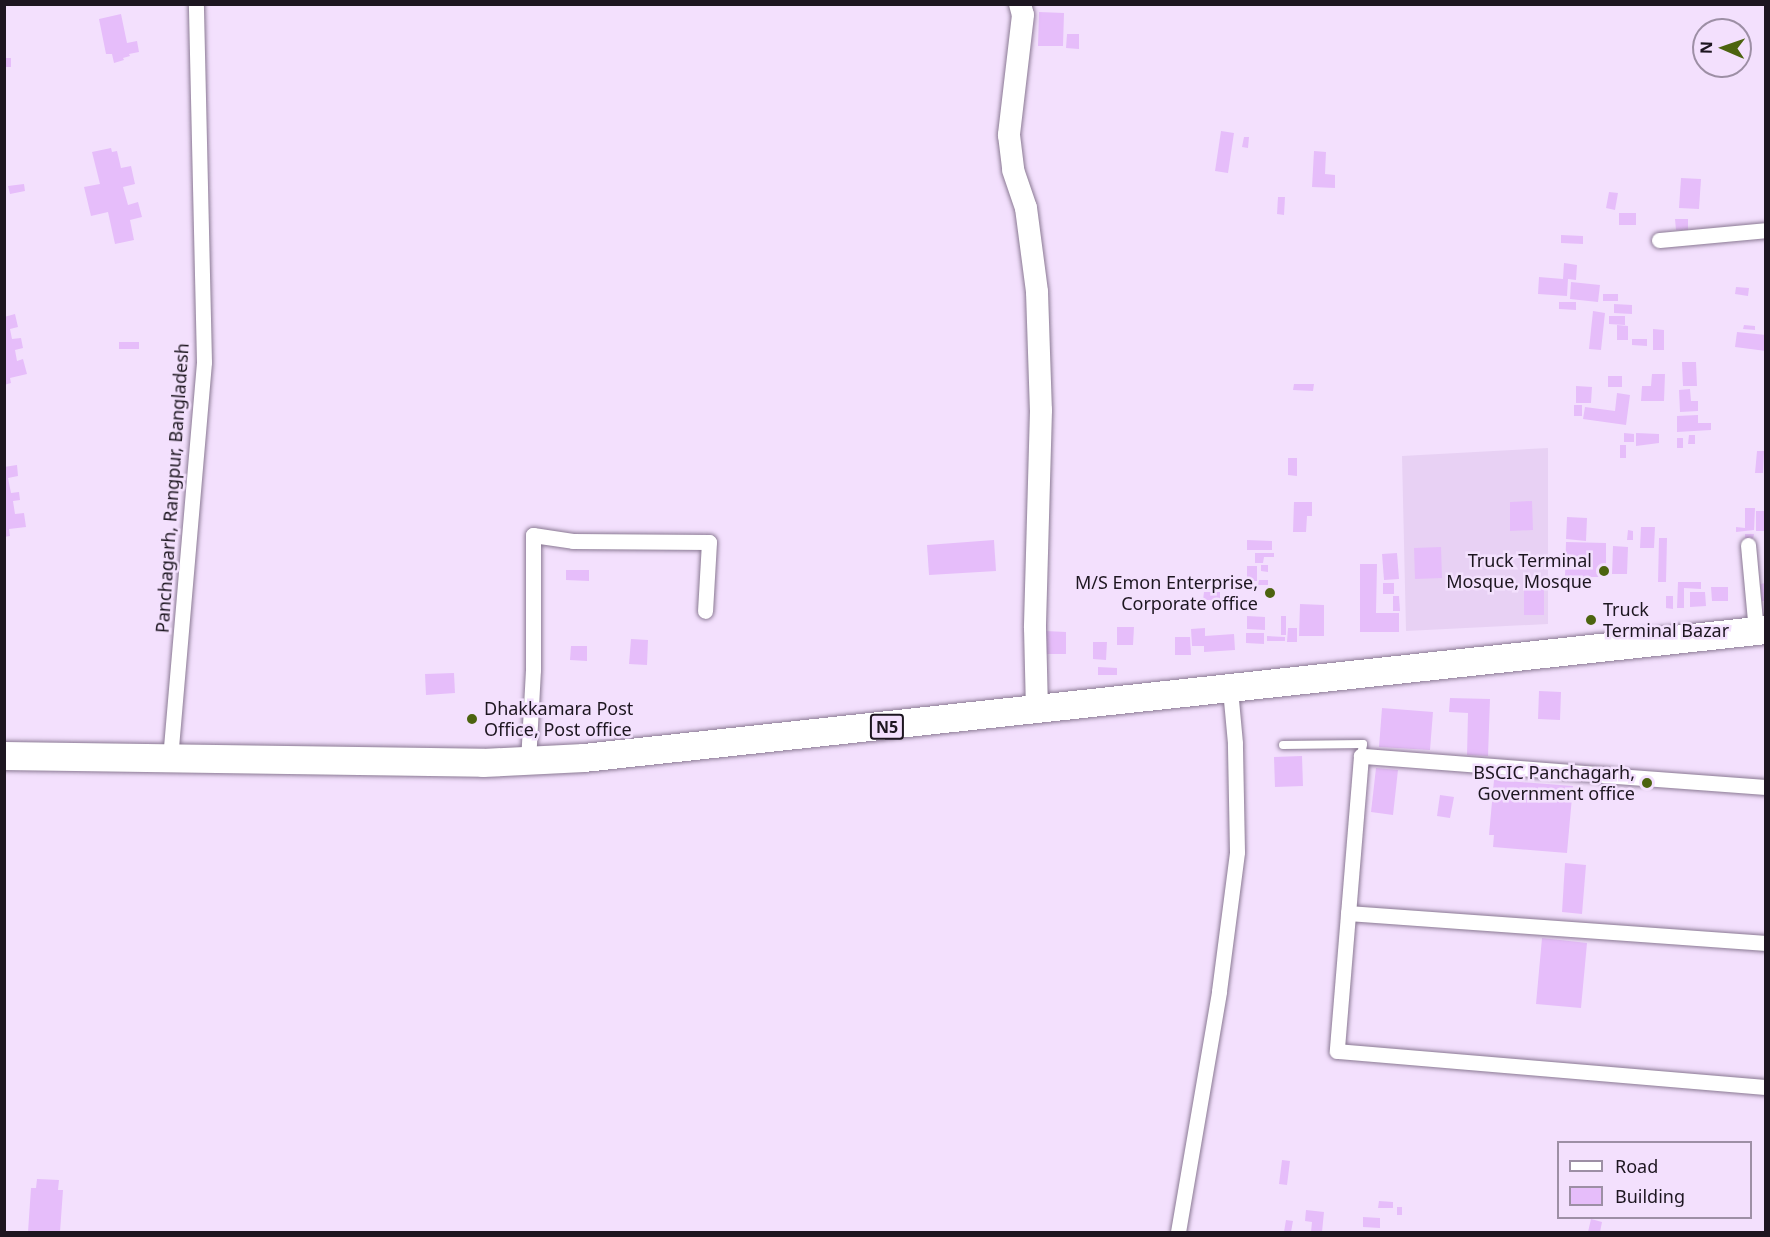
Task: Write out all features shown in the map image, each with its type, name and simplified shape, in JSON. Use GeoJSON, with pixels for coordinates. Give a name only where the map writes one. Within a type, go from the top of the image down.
{"type":"FeatureCollection","features":[{"type":"Feature","properties":{"kind":"highway","name":"N5"},"geometry":{"type":"LineString","coordinates":[[4,756],[528,762],[672,750],[1761,631]]}},
{"type":"Feature","properties":{"kind":"street","name":"Panchagarh, Rangpur, Bangladesh"},"geometry":{"type":"LineString","coordinates":[[170,759],[204,362],[196,4]]}},
{"type":"Feature","properties":{"kind":"street"},"geometry":{"type":"LineString","coordinates":[[1020,4],[1023,15],[1009,135],[1013,170],[1026,208],[1037,292],[1041,410],[1035,628],[1037,711]]}},
{"type":"Feature","properties":{"kind":"street"},"geometry":{"type":"LineString","coordinates":[[1659,240],[1697,239],[1766,230]]}},
{"type":"Feature","properties":{"kind":"street"},"geometry":{"type":"LineString","coordinates":[[528,762],[533,670],[533,536],[573,541],[709,542],[705,611]]}},
{"type":"Feature","properties":{"kind":"street"},"geometry":{"type":"LineString","coordinates":[[1748,545],[1761,631]]}},
{"type":"Feature","properties":{"kind":"street"},"geometry":{"type":"LineString","coordinates":[[1178,1233],[1219,991],[1237,852],[1235,743],[1230,689]]}},
{"type":"Feature","properties":{"kind":"street"},"geometry":{"type":"LineString","coordinates":[[1766,787],[1361,756],[1337,1051],[1766,1087]]}},
{"type":"Feature","properties":{"kind":"street"},"geometry":{"type":"LineString","coordinates":[[1348,913],[1766,943]]}},
{"type":"Feature","properties":{"kind":"lane"},"geometry":{"type":"LineString","coordinates":[[1283,745],[1363,744],[1361,756]]}},
{"type":"Feature","properties":{"kind":"shaded area"},"geometry":{"type":"Polygon","coordinates":[[[1548,448],[1548,624],[1406,631],[1402,456],[1548,448]]]}},
{"type":"Feature","properties":{"kind":"building"},"geometry":{"type":"Polygon","coordinates":[[[1039,12],[1064,13],[1063,46],[1038,46],[1039,12]]]}},
{"type":"Feature","properties":{"kind":"building"},"geometry":{"type":"Polygon","coordinates":[[[121,14],[127,43],[137,41],[139,52],[129,54],[130,56],[123,58],[124,60],[114,63],[112,54],[106,54],[99,19],[121,14]]]}},
{"type":"Feature","properties":{"kind":"building"},"geometry":{"type":"Polygon","coordinates":[[[1067,34],[1079,34],[1079,49],[1066,48],[1067,34]]]}},
{"type":"Feature","properties":{"kind":"building"},"geometry":{"type":"Polygon","coordinates":[[[4,58],[11,58],[11,67],[4,67],[4,58]]]}},
{"type":"Feature","properties":{"kind":"building"},"geometry":{"type":"Polygon","coordinates":[[[1221,131],[1234,133],[1228,173],[1215,171],[1221,131]]]}},
{"type":"Feature","properties":{"kind":"building"},"geometry":{"type":"Polygon","coordinates":[[[1244,137],[1249,137],[1248,148],[1242,147],[1244,137]]]}},
{"type":"Feature","properties":{"kind":"building"},"geometry":{"type":"Polygon","coordinates":[[[111,148],[112,152],[117,151],[121,168],[131,166],[135,184],[123,187],[128,205],[138,202],[142,217],[130,220],[134,240],[115,244],[108,212],[91,216],[84,187],[100,184],[92,152],[111,148]]]}},
{"type":"Feature","properties":{"kind":"building"},"geometry":{"type":"Polygon","coordinates":[[[1314,151],[1326,152],[1325,174],[1335,175],[1335,188],[1312,187],[1314,151]]]}},
{"type":"Feature","properties":{"kind":"building"},"geometry":{"type":"Polygon","coordinates":[[[1681,178],[1701,179],[1699,209],[1679,208],[1681,178]]]}},
{"type":"Feature","properties":{"kind":"building"},"geometry":{"type":"Polygon","coordinates":[[[24,184],[25,191],[10,194],[8,186],[24,184]]]}},
{"type":"Feature","properties":{"kind":"building"},"geometry":{"type":"Polygon","coordinates":[[[1609,192],[1618,193],[1615,210],[1606,208],[1609,192]]]}},
{"type":"Feature","properties":{"kind":"building"},"geometry":{"type":"Polygon","coordinates":[[[1278,197],[1285,197],[1284,215],[1277,214],[1278,197]]]}},
{"type":"Feature","properties":{"kind":"building"},"geometry":{"type":"Polygon","coordinates":[[[1619,213],[1636,213],[1636,225],[1619,225],[1619,213]]]}},
{"type":"Feature","properties":{"kind":"building"},"geometry":{"type":"Polygon","coordinates":[[[1675,219],[1688,219],[1688,230],[1676,230],[1675,219]]]}},
{"type":"Feature","properties":{"kind":"building"},"geometry":{"type":"Polygon","coordinates":[[[1561,235],[1583,236],[1583,244],[1561,243],[1561,235]]]}},
{"type":"Feature","properties":{"kind":"building"},"geometry":{"type":"Polygon","coordinates":[[[1564,263],[1577,265],[1576,280],[1568,279],[1567,296],[1538,294],[1539,277],[1563,279],[1564,263]]]}},
{"type":"Feature","properties":{"kind":"building"},"geometry":{"type":"Polygon","coordinates":[[[1571,282],[1600,285],[1598,302],[1570,299],[1571,282]]]}},
{"type":"Feature","properties":{"kind":"building"},"geometry":{"type":"Polygon","coordinates":[[[1736,287],[1749,288],[1748,296],[1735,294],[1736,287]]]}},
{"type":"Feature","properties":{"kind":"building"},"geometry":{"type":"Polygon","coordinates":[[[1603,294],[1618,294],[1618,301],[1603,301],[1603,294]]]}},
{"type":"Feature","properties":{"kind":"building"},"geometry":{"type":"Polygon","coordinates":[[[1559,302],[1576,302],[1576,310],[1559,309],[1559,302]]]}},
{"type":"Feature","properties":{"kind":"building"},"geometry":{"type":"Polygon","coordinates":[[[1614,304],[1632,305],[1632,314],[1614,313],[1614,304]]]}},
{"type":"Feature","properties":{"kind":"building"},"geometry":{"type":"Polygon","coordinates":[[[1593,311],[1605,313],[1601,350],[1589,349],[1593,311]]]}},
{"type":"Feature","properties":{"kind":"building"},"geometry":{"type":"Polygon","coordinates":[[[15,314],[18,327],[10,329],[12,339],[21,338],[23,348],[15,350],[17,361],[23,359],[27,374],[10,378],[11,383],[4,385],[4,317],[15,314]]]}},
{"type":"Feature","properties":{"kind":"building"},"geometry":{"type":"Polygon","coordinates":[[[1609,316],[1625,316],[1625,325],[1609,324],[1609,316]]]}},
{"type":"Feature","properties":{"kind":"building"},"geometry":{"type":"Polygon","coordinates":[[[1617,325],[1628,326],[1628,340],[1617,340],[1617,325]]]}},
{"type":"Feature","properties":{"kind":"building"},"geometry":{"type":"Polygon","coordinates":[[[1744,325],[1755,326],[1755,330],[1743,329],[1744,325]]]}},
{"type":"Feature","properties":{"kind":"building"},"geometry":{"type":"Polygon","coordinates":[[[1653,329],[1664,330],[1664,350],[1653,350],[1653,329]]]}},
{"type":"Feature","properties":{"kind":"building"},"geometry":{"type":"Polygon","coordinates":[[[1737,332],[1766,335],[1766,351],[1735,347],[1737,332]]]}},
{"type":"Feature","properties":{"kind":"building"},"geometry":{"type":"Polygon","coordinates":[[[1632,339],[1647,339],[1647,346],[1632,345],[1632,339]]]}},
{"type":"Feature","properties":{"kind":"building"},"geometry":{"type":"Polygon","coordinates":[[[119,342],[139,342],[139,349],[119,349],[119,342]]]}},
{"type":"Feature","properties":{"kind":"building"},"geometry":{"type":"Polygon","coordinates":[[[1682,362],[1696,362],[1697,386],[1683,386],[1682,362]]]}},
{"type":"Feature","properties":{"kind":"building"},"geometry":{"type":"Polygon","coordinates":[[[1652,374],[1665,374],[1664,401],[1641,401],[1642,386],[1651,386],[1652,374]]]}},
{"type":"Feature","properties":{"kind":"building"},"geometry":{"type":"Polygon","coordinates":[[[1608,376],[1622,376],[1622,387],[1608,387],[1608,376]]]}},
{"type":"Feature","properties":{"kind":"building"},"geometry":{"type":"Polygon","coordinates":[[[1294,384],[1314,384],[1313,391],[1293,390],[1294,384]]]}},
{"type":"Feature","properties":{"kind":"building"},"geometry":{"type":"Polygon","coordinates":[[[1576,386],[1592,387],[1591,403],[1576,403],[1576,386]]]}},
{"type":"Feature","properties":{"kind":"building"},"geometry":{"type":"Polygon","coordinates":[[[1690,389],[1691,401],[1698,401],[1698,411],[1680,412],[1679,390],[1690,389]]]}},
{"type":"Feature","properties":{"kind":"building"},"geometry":{"type":"Polygon","coordinates":[[[1617,393],[1630,395],[1626,425],[1583,419],[1585,407],[1615,411],[1617,393]]]}},
{"type":"Feature","properties":{"kind":"building"},"geometry":{"type":"Polygon","coordinates":[[[1574,405],[1582,405],[1582,416],[1574,416],[1574,405]]]}},
{"type":"Feature","properties":{"kind":"building"},"geometry":{"type":"Polygon","coordinates":[[[1698,415],[1698,423],[1711,423],[1711,430],[1677,432],[1677,416],[1698,415]]]}},
{"type":"Feature","properties":{"kind":"building"},"geometry":{"type":"Polygon","coordinates":[[[1624,433],[1634,434],[1634,442],[1624,442],[1624,433]]]}},
{"type":"Feature","properties":{"kind":"building"},"geometry":{"type":"Polygon","coordinates":[[[1636,433],[1659,434],[1659,443],[1636,446],[1636,433]]]}},
{"type":"Feature","properties":{"kind":"building"},"geometry":{"type":"Polygon","coordinates":[[[1689,435],[1695,435],[1695,444],[1688,444],[1689,435]]]}},
{"type":"Feature","properties":{"kind":"building"},"geometry":{"type":"Polygon","coordinates":[[[1677,438],[1683,438],[1683,448],[1677,448],[1677,438]]]}},
{"type":"Feature","properties":{"kind":"building"},"geometry":{"type":"Polygon","coordinates":[[[1620,445],[1626,445],[1626,458],[1620,458],[1620,445]]]}},
{"type":"Feature","properties":{"kind":"building"},"geometry":{"type":"Polygon","coordinates":[[[1757,451],[1764,451],[1763,473],[1755,473],[1757,451]]]}},
{"type":"Feature","properties":{"kind":"building"},"geometry":{"type":"Polygon","coordinates":[[[1288,458],[1297,458],[1297,476],[1288,475],[1288,458]]]}},
{"type":"Feature","properties":{"kind":"building"},"geometry":{"type":"Polygon","coordinates":[[[17,465],[18,476],[8,478],[11,493],[19,492],[20,500],[13,501],[15,514],[24,513],[26,527],[9,529],[10,536],[4,537],[4,467],[17,465]]]}},
{"type":"Feature","properties":{"kind":"building"},"geometry":{"type":"Polygon","coordinates":[[[1532,501],[1533,530],[1510,531],[1510,502],[1532,501]]]}},
{"type":"Feature","properties":{"kind":"building"},"geometry":{"type":"Polygon","coordinates":[[[1294,502],[1312,502],[1312,516],[1307,516],[1306,532],[1293,532],[1294,502]]]}},
{"type":"Feature","properties":{"kind":"building"},"geometry":{"type":"Polygon","coordinates":[[[1745,508],[1755,508],[1754,530],[1736,532],[1736,527],[1745,528],[1745,508]]]}},
{"type":"Feature","properties":{"kind":"building"},"geometry":{"type":"Polygon","coordinates":[[[1756,511],[1766,511],[1766,531],[1756,531],[1756,511]]]}},
{"type":"Feature","properties":{"kind":"building"},"geometry":{"type":"Polygon","coordinates":[[[1567,517],[1587,518],[1586,541],[1566,539],[1567,517]]]}},
{"type":"Feature","properties":{"kind":"building"},"geometry":{"type":"Polygon","coordinates":[[[1641,527],[1655,527],[1654,548],[1640,548],[1641,527]]]}},
{"type":"Feature","properties":{"kind":"building"},"geometry":{"type":"Polygon","coordinates":[[[1628,530],[1633,531],[1633,540],[1627,540],[1628,530]]]}},
{"type":"Feature","properties":{"kind":"building"},"geometry":{"type":"Polygon","coordinates":[[[1745,534],[1754,534],[1753,539],[1745,539],[1745,534]]]}},
{"type":"Feature","properties":{"kind":"building"},"geometry":{"type":"Polygon","coordinates":[[[1659,538],[1667,538],[1666,582],[1658,582],[1659,538]]]}},
{"type":"Feature","properties":{"kind":"building"},"geometry":{"type":"Polygon","coordinates":[[[994,540],[996,571],[929,575],[927,545],[994,540]]]}},
{"type":"Feature","properties":{"kind":"building"},"geometry":{"type":"Polygon","coordinates":[[[1247,540],[1272,541],[1272,550],[1247,550],[1247,540]]]}},
{"type":"Feature","properties":{"kind":"building"},"geometry":{"type":"Polygon","coordinates":[[[1566,542],[1606,543],[1606,577],[1565,577],[1566,542]]]}},
{"type":"Feature","properties":{"kind":"building"},"geometry":{"type":"Polygon","coordinates":[[[1613,546],[1628,547],[1627,574],[1612,574],[1613,546]]]}},
{"type":"Feature","properties":{"kind":"building"},"geometry":{"type":"Polygon","coordinates":[[[1441,547],[1442,578],[1415,579],[1414,548],[1441,547]]]}},
{"type":"Feature","properties":{"kind":"building"},"geometry":{"type":"Polygon","coordinates":[[[1255,553],[1274,553],[1274,557],[1264,557],[1263,563],[1255,563],[1255,553]]]}},
{"type":"Feature","properties":{"kind":"building"},"geometry":{"type":"Polygon","coordinates":[[[1397,553],[1399,579],[1384,580],[1382,554],[1397,553]]]}},
{"type":"Feature","properties":{"kind":"building"},"geometry":{"type":"Polygon","coordinates":[[[1360,564],[1377,564],[1376,613],[1399,613],[1399,632],[1360,632],[1360,564]]]}},
{"type":"Feature","properties":{"kind":"building"},"geometry":{"type":"Polygon","coordinates":[[[1261,565],[1268,565],[1268,572],[1261,571],[1261,565]]]}},
{"type":"Feature","properties":{"kind":"building"},"geometry":{"type":"Polygon","coordinates":[[[1247,566],[1257,566],[1257,581],[1247,581],[1247,566]]]}},
{"type":"Feature","properties":{"kind":"building"},"geometry":{"type":"Polygon","coordinates":[[[566,570],[589,570],[589,581],[566,580],[566,570]]]}},
{"type":"Feature","properties":{"kind":"building"},"geometry":{"type":"Polygon","coordinates":[[[1259,580],[1268,580],[1268,585],[1258,585],[1259,580]]]}},
{"type":"Feature","properties":{"kind":"building"},"geometry":{"type":"Polygon","coordinates":[[[1678,582],[1701,582],[1701,589],[1684,588],[1684,608],[1677,608],[1678,582]]]}},
{"type":"Feature","properties":{"kind":"building"},"geometry":{"type":"Polygon","coordinates":[[[1383,583],[1394,583],[1394,594],[1383,594],[1383,583]]]}},
{"type":"Feature","properties":{"kind":"building"},"geometry":{"type":"Polygon","coordinates":[[[1766,583],[1766,601],[1762,601],[1760,584],[1766,583]]]}},
{"type":"Feature","properties":{"kind":"building"},"geometry":{"type":"Polygon","coordinates":[[[1711,587],[1728,587],[1728,601],[1712,601],[1711,587]]]}},
{"type":"Feature","properties":{"kind":"building"},"geometry":{"type":"Polygon","coordinates":[[[1524,589],[1544,589],[1544,615],[1524,615],[1524,589]]]}},
{"type":"Feature","properties":{"kind":"building"},"geometry":{"type":"Polygon","coordinates":[[[1204,592],[1220,592],[1220,600],[1203,600],[1204,592]]]}},
{"type":"Feature","properties":{"kind":"building"},"geometry":{"type":"Polygon","coordinates":[[[1690,592],[1705,592],[1706,606],[1690,607],[1690,592]]]}},
{"type":"Feature","properties":{"kind":"building"},"geometry":{"type":"Polygon","coordinates":[[[1393,596],[1399,596],[1400,611],[1393,611],[1393,596]]]}},
{"type":"Feature","properties":{"kind":"building"},"geometry":{"type":"Polygon","coordinates":[[[1666,596],[1673,596],[1673,609],[1666,608],[1666,596]]]}},
{"type":"Feature","properties":{"kind":"building"},"geometry":{"type":"Polygon","coordinates":[[[1300,604],[1324,605],[1324,636],[1299,636],[1300,604]]]}},
{"type":"Feature","properties":{"kind":"building"},"geometry":{"type":"Polygon","coordinates":[[[1247,616],[1265,617],[1265,630],[1247,629],[1247,616]]]}},
{"type":"Feature","properties":{"kind":"building"},"geometry":{"type":"Polygon","coordinates":[[[1281,616],[1286,616],[1286,635],[1281,635],[1281,616]]]}},
{"type":"Feature","properties":{"kind":"building"},"geometry":{"type":"Polygon","coordinates":[[[1117,627],[1134,627],[1133,645],[1117,645],[1117,627]]]}},
{"type":"Feature","properties":{"kind":"building"},"geometry":{"type":"Polygon","coordinates":[[[1205,628],[1205,636],[1234,634],[1235,650],[1204,652],[1204,646],[1192,646],[1191,629],[1205,628]]]}},
{"type":"Feature","properties":{"kind":"building"},"geometry":{"type":"Polygon","coordinates":[[[1288,628],[1297,628],[1297,642],[1287,642],[1288,628]]]}},
{"type":"Feature","properties":{"kind":"building"},"geometry":{"type":"Polygon","coordinates":[[[1045,631],[1066,632],[1066,654],[1044,654],[1045,631]]]}},
{"type":"Feature","properties":{"kind":"building"},"geometry":{"type":"Polygon","coordinates":[[[1246,633],[1264,633],[1264,644],[1246,643],[1246,633]]]}},
{"type":"Feature","properties":{"kind":"building"},"geometry":{"type":"Polygon","coordinates":[[[1267,636],[1285,637],[1285,641],[1267,641],[1267,636]]]}},
{"type":"Feature","properties":{"kind":"building"},"geometry":{"type":"Polygon","coordinates":[[[1175,637],[1190,637],[1191,655],[1175,655],[1175,637]]]}},
{"type":"Feature","properties":{"kind":"building"},"geometry":{"type":"Polygon","coordinates":[[[631,639],[648,640],[647,665],[629,664],[631,639]]]}},
{"type":"Feature","properties":{"kind":"building"},"geometry":{"type":"Polygon","coordinates":[[[1093,642],[1107,642],[1106,660],[1093,659],[1093,642]]]}},
{"type":"Feature","properties":{"kind":"building"},"geometry":{"type":"Polygon","coordinates":[[[571,646],[587,646],[587,661],[570,660],[571,646]]]}},
{"type":"Feature","properties":{"kind":"building"},"geometry":{"type":"Polygon","coordinates":[[[1098,667],[1117,668],[1117,675],[1098,675],[1098,667]]]}},
{"type":"Feature","properties":{"kind":"building"},"geometry":{"type":"Polygon","coordinates":[[[454,673],[455,693],[426,695],[425,674],[454,673]]]}},
{"type":"Feature","properties":{"kind":"building"},"geometry":{"type":"Polygon","coordinates":[[[1539,691],[1561,692],[1560,720],[1538,719],[1539,691]]]}},
{"type":"Feature","properties":{"kind":"building"},"geometry":{"type":"Polygon","coordinates":[[[1450,698],[1490,699],[1488,756],[1467,755],[1468,713],[1449,712],[1450,698]]]}},
{"type":"Feature","properties":{"kind":"building"},"geometry":{"type":"Polygon","coordinates":[[[1382,708],[1433,712],[1430,750],[1379,747],[1382,708]]]}},
{"type":"Feature","properties":{"kind":"building"},"geometry":{"type":"Polygon","coordinates":[[[1302,756],[1303,786],[1275,787],[1274,757],[1302,756]]]}},
{"type":"Feature","properties":{"kind":"building"},"geometry":{"type":"Polygon","coordinates":[[[1376,768],[1398,770],[1393,815],[1371,812],[1376,768]]]}},
{"type":"Feature","properties":{"kind":"building"},"geometry":{"type":"Polygon","coordinates":[[[1494,780],[1573,786],[1567,853],[1493,847],[1494,835],[1489,835],[1494,780]]]}},
{"type":"Feature","properties":{"kind":"building"},"geometry":{"type":"Polygon","coordinates":[[[1440,795],[1454,797],[1450,818],[1437,816],[1440,795]]]}},
{"type":"Feature","properties":{"kind":"building"},"geometry":{"type":"Polygon","coordinates":[[[1565,863],[1586,865],[1582,914],[1562,912],[1565,863]]]}},
{"type":"Feature","properties":{"kind":"building"},"geometry":{"type":"Polygon","coordinates":[[[1542,938],[1587,943],[1581,1008],[1536,1004],[1542,938]]]}},
{"type":"Feature","properties":{"kind":"building"},"geometry":{"type":"Polygon","coordinates":[[[1282,1160],[1290,1161],[1287,1185],[1279,1184],[1282,1160]]]}},
{"type":"Feature","properties":{"kind":"building"},"geometry":{"type":"Polygon","coordinates":[[[37,1179],[59,1180],[58,1190],[63,1190],[60,1232],[28,1232],[31,1188],[36,1188],[37,1179]]]}},
{"type":"Feature","properties":{"kind":"building"},"geometry":{"type":"Polygon","coordinates":[[[1379,1201],[1393,1202],[1393,1208],[1378,1208],[1379,1201]]]}},
{"type":"Feature","properties":{"kind":"building"},"geometry":{"type":"Polygon","coordinates":[[[1397,1207],[1402,1207],[1402,1215],[1397,1215],[1397,1207]]]}},
{"type":"Feature","properties":{"kind":"building"},"geometry":{"type":"Polygon","coordinates":[[[1306,1210],[1324,1212],[1322,1232],[1311,1232],[1312,1222],[1305,1221],[1306,1210]]]}},
{"type":"Feature","properties":{"kind":"building"},"geometry":{"type":"Polygon","coordinates":[[[1363,1217],[1380,1218],[1380,1228],[1363,1227],[1363,1217]]]}},
{"type":"Feature","properties":{"kind":"building"},"geometry":{"type":"Polygon","coordinates":[[[1591,1219],[1602,1222],[1600,1232],[1588,1232],[1591,1219]]]}},
{"type":"Feature","properties":{"kind":"building"},"geometry":{"type":"Polygon","coordinates":[[[1286,1220],[1293,1221],[1291,1232],[1284,1232],[1286,1220]]]}},
{"type":"Feature","properties":{"kind":"place","name":"Truck Terminal Mosque, Mosque"},"geometry":{"type":"Point","coordinates":[1604,571]}},
{"type":"Feature","properties":{"kind":"place","name":"M/S Emon Enterprise, Corporate office"},"geometry":{"type":"Point","coordinates":[1270,593]}},
{"type":"Feature","properties":{"kind":"place","name":"Truck Terminal Bazar"},"geometry":{"type":"Point","coordinates":[1591,620]}},
{"type":"Feature","properties":{"kind":"place","name":"Dhakkamara Post Office, Post office"},"geometry":{"type":"Point","coordinates":[472,719]}},
{"type":"Feature","properties":{"kind":"place","name":"BSCIC Panchagarh, Government office"},"geometry":{"type":"Point","coordinates":[1647,783]}}]}
